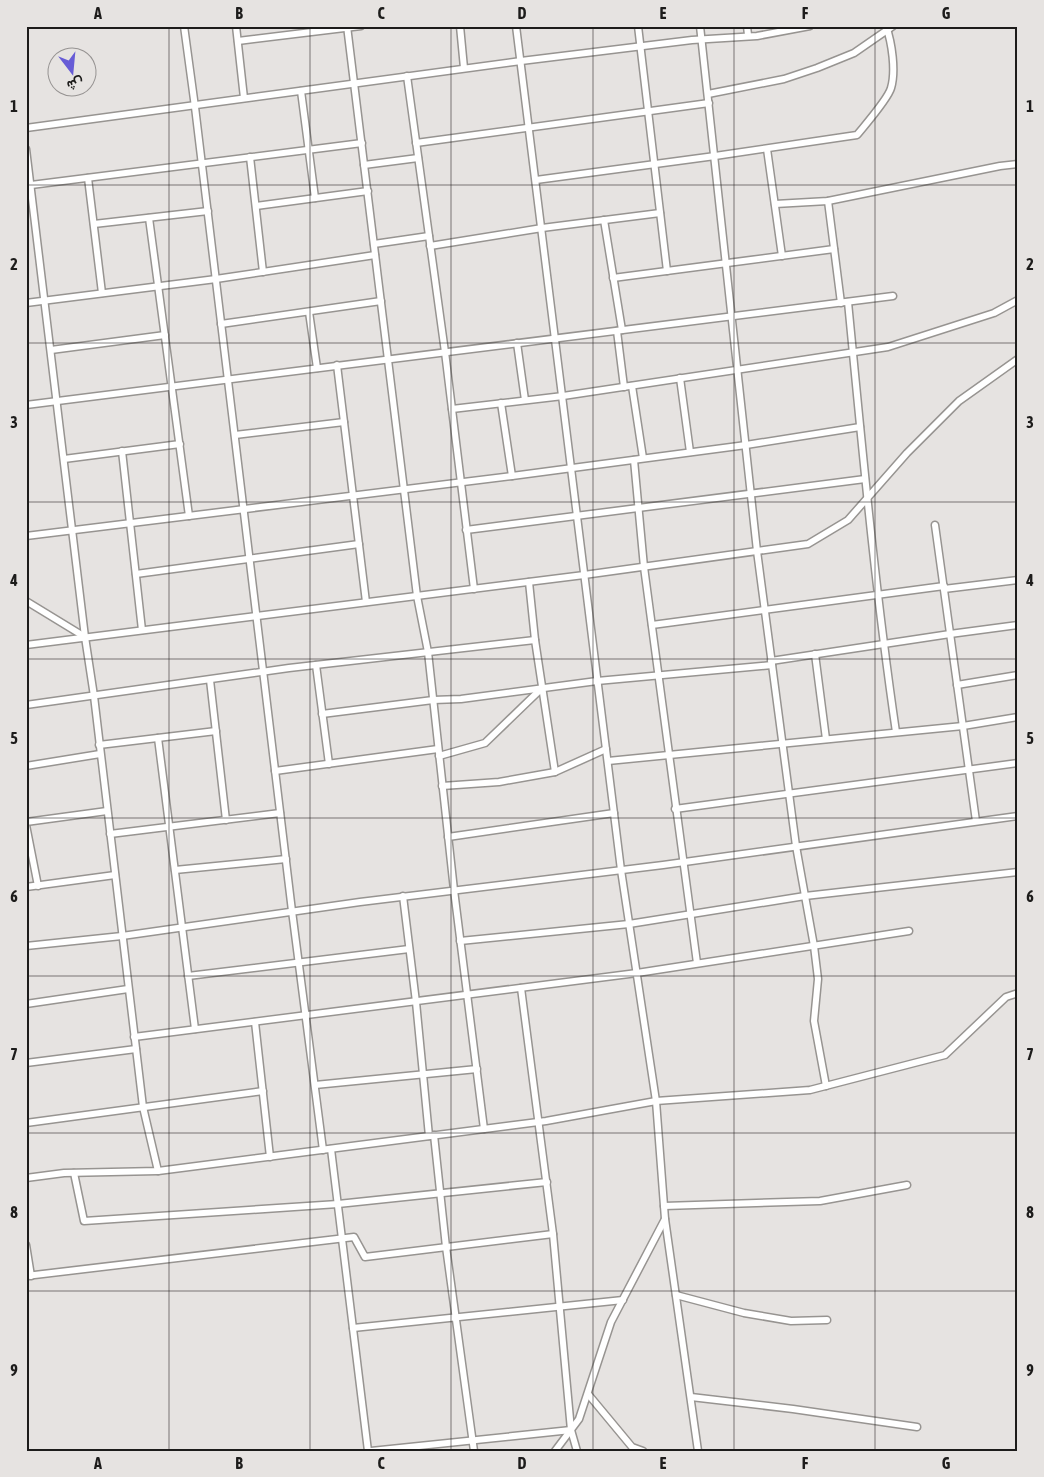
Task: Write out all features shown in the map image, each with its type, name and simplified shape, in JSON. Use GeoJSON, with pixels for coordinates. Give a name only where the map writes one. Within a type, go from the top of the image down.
{"type":"FeatureCollection","features":[{"type":"Feature","properties":{"kind":"street"},"geometry":{"type":"LineString","coordinates":[[184,26],[323,1150]]}},
{"type":"Feature","properties":{"kind":"street"},"geometry":{"type":"LineString","coordinates":[[236,26],[244,98]]}},
{"type":"Feature","properties":{"kind":"street"},"geometry":{"type":"LineString","coordinates":[[238,41],[361,26]]}},
{"type":"Feature","properties":{"kind":"street"},"geometry":{"type":"LineString","coordinates":[[460,26],[464,68]]}},
{"type":"Feature","properties":{"kind":"street"},"geometry":{"type":"LineString","coordinates":[[516,26],[621,870],[656,1101],[665,1219],[698,1451]]}},
{"type":"Feature","properties":{"kind":"street"},"geometry":{"type":"LineString","coordinates":[[638,26],[667,271]]}},
{"type":"Feature","properties":{"kind":"street"},"geometry":{"type":"LineString","coordinates":[[700,26],[757,551],[796,846],[814,946],[818,979],[814,1021],[826,1086]]}},
{"type":"Feature","properties":{"kind":"street"},"geometry":{"type":"LineString","coordinates":[[747,26],[748,36]]}},
{"type":"Feature","properties":{"kind":"street"},"geometry":{"type":"LineString","coordinates":[[26,128],[464,68],[702,39],[757,36],[810,26]]}},
{"type":"Feature","properties":{"kind":"street"},"geometry":{"type":"LineString","coordinates":[[347,27],[417,596],[428,652],[454,890],[484,1129]]}},
{"type":"Feature","properties":{"kind":"street"},"geometry":{"type":"LineString","coordinates":[[536,180],[857,135],[871,119],[891,88],[893,52],[889,28],[854,53],[817,68],[784,79],[708,94]]}},
{"type":"Feature","properties":{"kind":"street"},"geometry":{"type":"LineString","coordinates":[[407,76],[445,352],[474,588]]}},
{"type":"Feature","properties":{"kind":"street"},"geometry":{"type":"LineString","coordinates":[[301,91],[315,198]]}},
{"type":"Feature","properties":{"kind":"street"},"geometry":{"type":"LineString","coordinates":[[416,143],[709,103]]}},
{"type":"Feature","properties":{"kind":"street"},"geometry":{"type":"LineString","coordinates":[[31,186],[362,143]]}},
{"type":"Feature","properties":{"kind":"street"},"geometry":{"type":"LineString","coordinates":[[767,148],[782,256]]}},
{"type":"Feature","properties":{"kind":"street"},"geometry":{"type":"LineString","coordinates":[[26,150],[143,1107],[158,1171]]}},
{"type":"Feature","properties":{"kind":"street"},"geometry":{"type":"LineString","coordinates":[[250,158],[263,272]]}},
{"type":"Feature","properties":{"kind":"street"},"geometry":{"type":"LineString","coordinates":[[364,164],[418,158]]}},
{"type":"Feature","properties":{"kind":"street"},"geometry":{"type":"LineString","coordinates":[[775,204],[828,201],[1018,164]]}},
{"type":"Feature","properties":{"kind":"street"},"geometry":{"type":"LineString","coordinates":[[88,178],[102,293]]}},
{"type":"Feature","properties":{"kind":"street"},"geometry":{"type":"LineString","coordinates":[[256,206],[368,191]]}},
{"type":"Feature","properties":{"kind":"street"},"geometry":{"type":"LineString","coordinates":[[828,201],[834,249],[853,352],[883,644],[896,732]]}},
{"type":"Feature","properties":{"kind":"street"},"geometry":{"type":"LineString","coordinates":[[94,224],[208,211]]}},
{"type":"Feature","properties":{"kind":"street"},"geometry":{"type":"LineString","coordinates":[[430,246],[542,228],[660,213]]}},
{"type":"Feature","properties":{"kind":"street"},"geometry":{"type":"LineString","coordinates":[[149,218],[189,516]]}},
{"type":"Feature","properties":{"kind":"street"},"geometry":{"type":"LineString","coordinates":[[604,220],[620,330],[624,387]]}},
{"type":"Feature","properties":{"kind":"street"},"geometry":{"type":"LineString","coordinates":[[374,244],[429,236]]}},
{"type":"Feature","properties":{"kind":"street"},"geometry":{"type":"LineString","coordinates":[[613,278],[834,249]]}},
{"type":"Feature","properties":{"kind":"street"},"geometry":{"type":"LineString","coordinates":[[26,303],[216,279],[375,255]]}},
{"type":"Feature","properties":{"kind":"street"},"geometry":{"type":"LineString","coordinates":[[26,405],[893,296]]}},
{"type":"Feature","properties":{"kind":"street"},"geometry":{"type":"LineString","coordinates":[[452,409],[563,396],[888,347],[994,312],[1018,300]]}},
{"type":"Feature","properties":{"kind":"street"},"geometry":{"type":"LineString","coordinates":[[221,324],[381,301]]}},
{"type":"Feature","properties":{"kind":"street"},"geometry":{"type":"LineString","coordinates":[[309,312],[317,368]]}},
{"type":"Feature","properties":{"kind":"street"},"geometry":{"type":"LineString","coordinates":[[51,350],[165,335]]}},
{"type":"Feature","properties":{"kind":"street"},"geometry":{"type":"LineString","coordinates":[[516,343],[524,400]]}},
{"type":"Feature","properties":{"kind":"street"},"geometry":{"type":"LineString","coordinates":[[26,645],[584,575],[808,544],[848,520],[906,453],[959,401],[1018,359]]}},
{"type":"Feature","properties":{"kind":"street"},"geometry":{"type":"LineString","coordinates":[[337,366],[366,602]]}},
{"type":"Feature","properties":{"kind":"street"},"geometry":{"type":"LineString","coordinates":[[680,378],[690,452]]}},
{"type":"Feature","properties":{"kind":"street"},"geometry":{"type":"LineString","coordinates":[[632,386],[643,458]]}},
{"type":"Feature","properties":{"kind":"street"},"geometry":{"type":"LineString","coordinates":[[501,403],[512,476]]}},
{"type":"Feature","properties":{"kind":"street"},"geometry":{"type":"LineString","coordinates":[[235,436],[344,422]]}},
{"type":"Feature","properties":{"kind":"street"},"geometry":{"type":"LineString","coordinates":[[26,536],[512,476],[746,445],[860,427]]}},
{"type":"Feature","properties":{"kind":"street"},"geometry":{"type":"LineString","coordinates":[[64,458],[180,444]]}},
{"type":"Feature","properties":{"kind":"street"},"geometry":{"type":"LineString","coordinates":[[122,451],[142,630]]}},
{"type":"Feature","properties":{"kind":"street"},"geometry":{"type":"LineString","coordinates":[[634,460],[644,567],[697,964]]}},
{"type":"Feature","properties":{"kind":"street"},"geometry":{"type":"LineString","coordinates":[[466,530],[865,479]]}},
{"type":"Feature","properties":{"kind":"street"},"geometry":{"type":"LineString","coordinates":[[935,525],[976,821]]}},
{"type":"Feature","properties":{"kind":"street"},"geometry":{"type":"LineString","coordinates":[[136,574],[359,544]]}},
{"type":"Feature","properties":{"kind":"street"},"geometry":{"type":"LineString","coordinates":[[652,625],[878,595],[1018,580]]}},
{"type":"Feature","properties":{"kind":"street"},"geometry":{"type":"LineString","coordinates":[[529,582],[535,640],[555,772]]}},
{"type":"Feature","properties":{"kind":"street"},"geometry":{"type":"LineString","coordinates":[[26,601],[86,637]]}},
{"type":"Feature","properties":{"kind":"street"},"geometry":{"type":"LineString","coordinates":[[322,714],[433,700],[461,699],[598,681],[772,663],[815,654],[1018,625]]}},
{"type":"Feature","properties":{"kind":"street"},"geometry":{"type":"LineString","coordinates":[[26,705],[316,665],[535,640]]}},
{"type":"Feature","properties":{"kind":"street"},"geometry":{"type":"LineString","coordinates":[[815,654],[826,739]]}},
{"type":"Feature","properties":{"kind":"street"},"geometry":{"type":"LineString","coordinates":[[316,665],[329,764]]}},
{"type":"Feature","properties":{"kind":"street"},"geometry":{"type":"LineString","coordinates":[[957,685],[1018,675]]}},
{"type":"Feature","properties":{"kind":"street"},"geometry":{"type":"LineString","coordinates":[[210,680],[226,820]]}},
{"type":"Feature","properties":{"kind":"street"},"geometry":{"type":"LineString","coordinates":[[275,771],[439,753],[485,743],[542,688]]}},
{"type":"Feature","properties":{"kind":"street"},"geometry":{"type":"LineString","coordinates":[[608,761],[963,726],[1018,717]]}},
{"type":"Feature","properties":{"kind":"street"},"geometry":{"type":"LineString","coordinates":[[99,745],[216,731]]}},
{"type":"Feature","properties":{"kind":"street"},"geometry":{"type":"LineString","coordinates":[[158,738],[195,1029]]}},
{"type":"Feature","properties":{"kind":"street"},"geometry":{"type":"LineString","coordinates":[[442,786],[499,782],[555,772],[606,749]]}},
{"type":"Feature","properties":{"kind":"street"},"geometry":{"type":"LineString","coordinates":[[26,766],[100,754]]}},
{"type":"Feature","properties":{"kind":"street"},"geometry":{"type":"LineString","coordinates":[[676,809],[1018,763]]}},
{"type":"Feature","properties":{"kind":"street"},"geometry":{"type":"LineString","coordinates":[[38,886],[26,823],[107,811]]}},
{"type":"Feature","properties":{"kind":"street"},"geometry":{"type":"LineString","coordinates":[[448,837],[614,813]]}},
{"type":"Feature","properties":{"kind":"street"},"geometry":{"type":"LineString","coordinates":[[110,834],[280,814]]}},
{"type":"Feature","properties":{"kind":"street"},"geometry":{"type":"LineString","coordinates":[[26,946],[122,936],[403,896],[621,870],[1018,816]]}},
{"type":"Feature","properties":{"kind":"street"},"geometry":{"type":"LineString","coordinates":[[175,870],[286,859]]}},
{"type":"Feature","properties":{"kind":"street"},"geometry":{"type":"LineString","coordinates":[[460,941],[629,924],[805,896],[1018,872]]}},
{"type":"Feature","properties":{"kind":"street"},"geometry":{"type":"LineString","coordinates":[[26,887],[115,875]]}},
{"type":"Feature","properties":{"kind":"street"},"geometry":{"type":"LineString","coordinates":[[403,896],[423,1074],[474,1451]]}},
{"type":"Feature","properties":{"kind":"street"},"geometry":{"type":"LineString","coordinates":[[134,1037],[636,973],[909,931]]}},
{"type":"Feature","properties":{"kind":"street"},"geometry":{"type":"LineString","coordinates":[[188,976],[410,949]]}},
{"type":"Feature","properties":{"kind":"street"},"geometry":{"type":"LineString","coordinates":[[522,988],[553,1234],[571,1430],[577,1451]]}},
{"type":"Feature","properties":{"kind":"street"},"geometry":{"type":"LineString","coordinates":[[26,1004],[128,989]]}},
{"type":"Feature","properties":{"kind":"street"},"geometry":{"type":"LineString","coordinates":[[26,1178],[74,1173],[158,1171],[539,1122],[656,1101],[810,1090],[945,1055],[1006,997],[1018,992]]}},
{"type":"Feature","properties":{"kind":"street"},"geometry":{"type":"LineString","coordinates":[[254,1022],[270,1156]]}},
{"type":"Feature","properties":{"kind":"street"},"geometry":{"type":"LineString","coordinates":[[26,1062],[136,1049]]}},
{"type":"Feature","properties":{"kind":"street"},"geometry":{"type":"LineString","coordinates":[[315,1085],[477,1069]]}},
{"type":"Feature","properties":{"kind":"street"},"geometry":{"type":"LineString","coordinates":[[26,1123],[263,1091]]}},
{"type":"Feature","properties":{"kind":"street"},"geometry":{"type":"LineString","coordinates":[[331,1149],[370,1451],[571,1430]]}},
{"type":"Feature","properties":{"kind":"street"},"geometry":{"type":"LineString","coordinates":[[74,1173],[84,1221],[338,1204],[546,1182]]}},
{"type":"Feature","properties":{"kind":"street"},"geometry":{"type":"LineString","coordinates":[[664,1206],[820,1201],[906,1185]]}},
{"type":"Feature","properties":{"kind":"street"},"geometry":{"type":"LineString","coordinates":[[555,1451],[579,1419],[611,1322],[665,1219]]}},
{"type":"Feature","properties":{"kind":"street"},"geometry":{"type":"LineString","coordinates":[[26,1245],[28,1276],[354,1237],[364,1257],[553,1234]]}},
{"type":"Feature","properties":{"kind":"street"},"geometry":{"type":"LineString","coordinates":[[676,1295],[744,1313],[791,1321],[828,1320]]}},
{"type":"Feature","properties":{"kind":"street"},"geometry":{"type":"LineString","coordinates":[[353,1328],[623,1300]]}},
{"type":"Feature","properties":{"kind":"street"},"geometry":{"type":"LineString","coordinates":[[588,1394],[632,1447],[643,1451]]}},
{"type":"Feature","properties":{"kind":"street"},"geometry":{"type":"LineString","coordinates":[[691,1398],[793,1409],[917,1427]]}}]}
